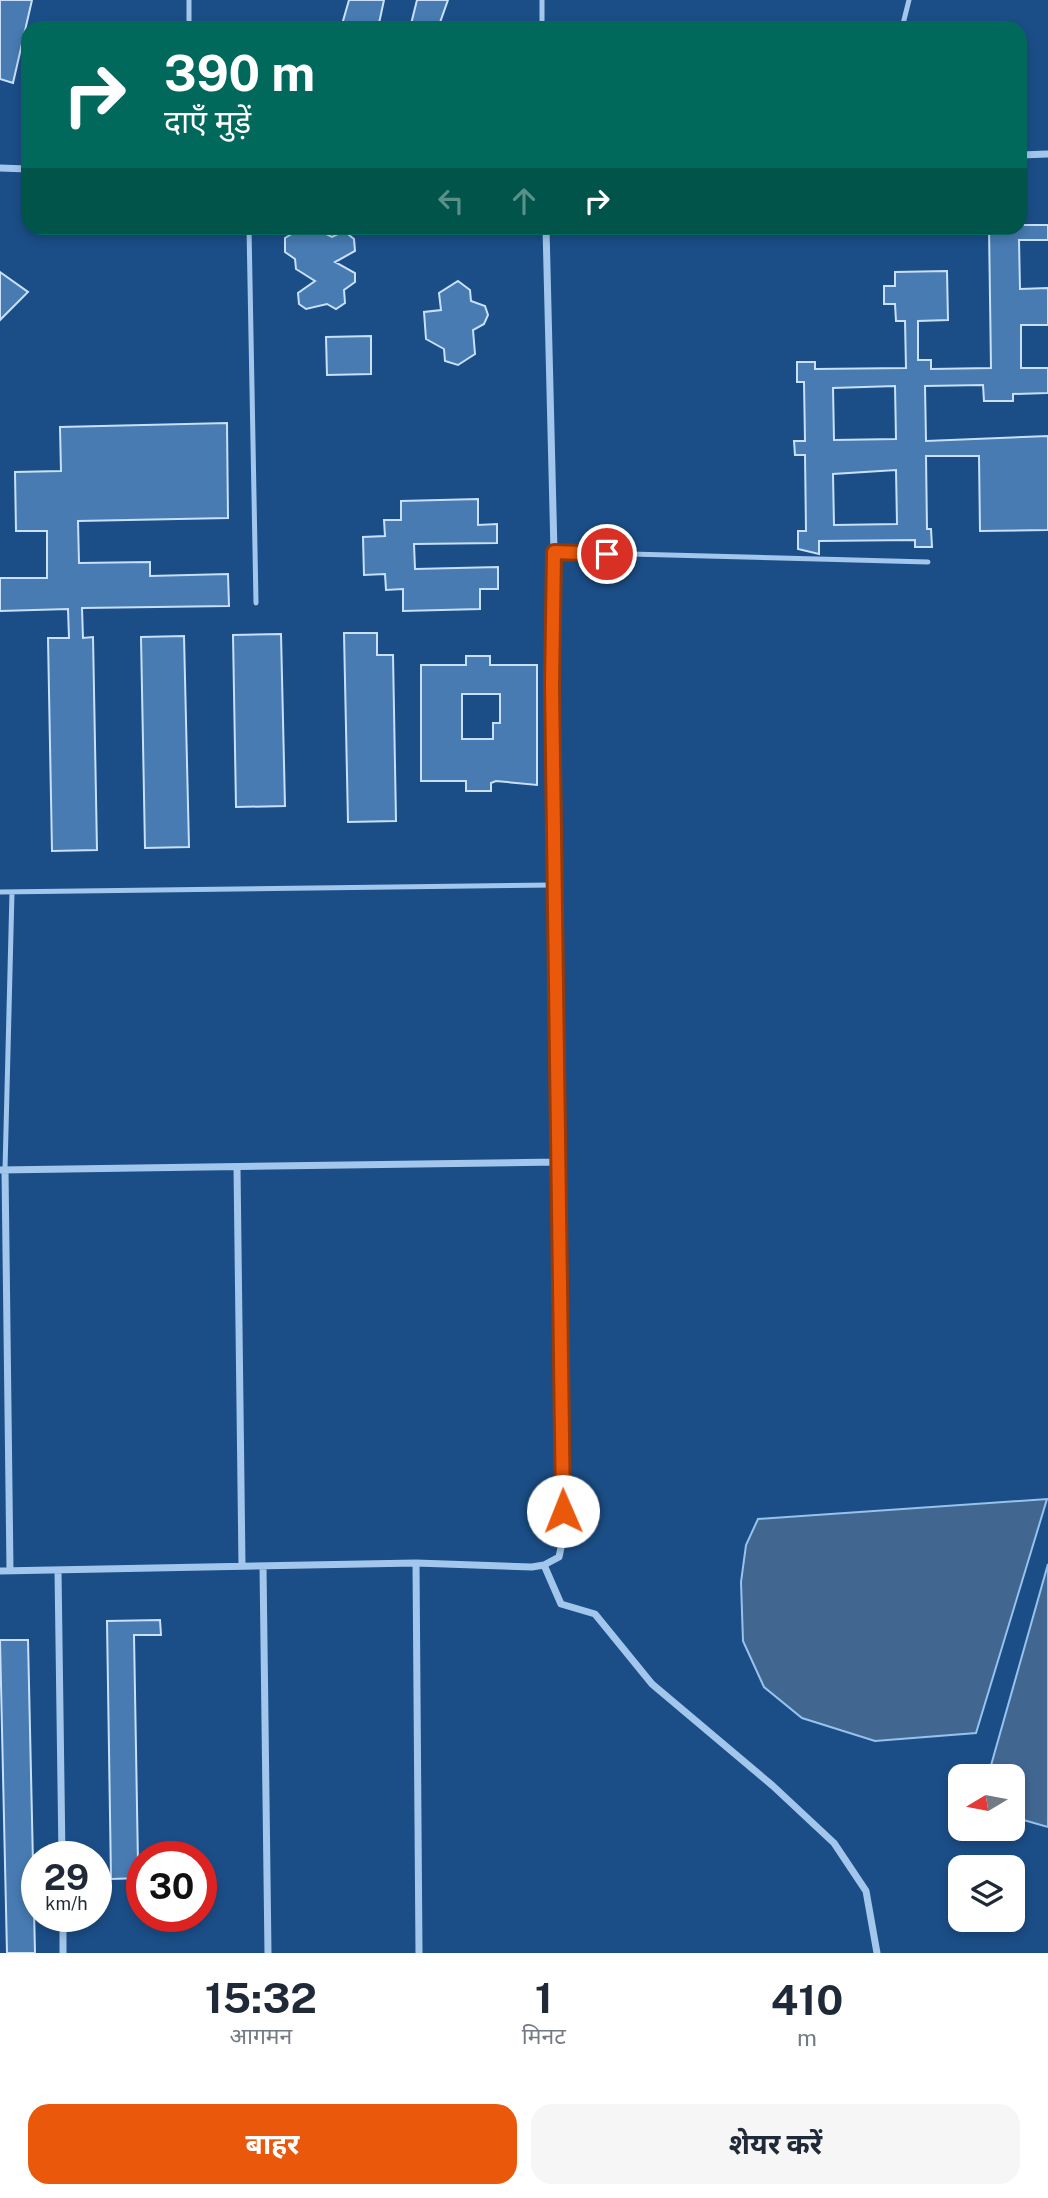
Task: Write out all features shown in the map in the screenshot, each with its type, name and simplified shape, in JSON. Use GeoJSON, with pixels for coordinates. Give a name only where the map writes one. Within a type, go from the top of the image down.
{"type":"FeatureCollection","features":[{"type":"Feature","properties":{"kind":"street"},"geometry":{"type":"LineString","coordinates":[[1027,155],[1048,154]]}},
{"type":"Feature","properties":{"kind":"street"},"geometry":{"type":"LineString","coordinates":[[0,169],[21,169]]}},
{"type":"Feature","properties":{"kind":"street"},"geometry":{"type":"LineString","coordinates":[[0,1571],[416,1563],[544,1565],[559,1557],[563,1538],[554,885],[554,552],[546,235]]}},
{"type":"Feature","properties":{"kind":"street"},"geometry":{"type":"LineString","coordinates":[[10,1570],[3,1170],[557,1162]]}},
{"type":"Feature","properties":{"kind":"street"},"geometry":{"type":"LineString","coordinates":[[237,1167],[242,1566]]}},
{"type":"Feature","properties":{"kind":"street"},"geometry":{"type":"LineString","coordinates":[[416,1563],[419,1953]]}},
{"type":"Feature","properties":{"kind":"street"},"geometry":{"type":"LineString","coordinates":[[544,1565],[557,1599],[567,1609],[586,1611],[601,1620],[652,1684],[773,1786],[834,1843],[866,1891],[877,1953]]}},
{"type":"Feature","properties":{"kind":"street"},"geometry":{"type":"LineString","coordinates":[[262,1566],[268,1953]]}},
{"type":"Feature","properties":{"kind":"street"},"geometry":{"type":"LineString","coordinates":[[58,1570],[62,1841]]}},
{"type":"Feature","properties":{"kind":"street"},"geometry":{"type":"LineString","coordinates":[[63,1932],[63,1953]]}},
{"type":"Feature","properties":{"kind":"lane"},"geometry":{"type":"LineString","coordinates":[[189,0],[189,21]]}},
{"type":"Feature","properties":{"kind":"lane"},"geometry":{"type":"LineString","coordinates":[[542,0],[542,21]]}},
{"type":"Feature","properties":{"kind":"lane"},"geometry":{"type":"LineString","coordinates":[[904,21],[909,0]]}},
{"type":"Feature","properties":{"kind":"lane"},"geometry":{"type":"LineString","coordinates":[[249,235],[257,603]]}},
{"type":"Feature","properties":{"kind":"lane"},"geometry":{"type":"LineString","coordinates":[[554,552],[928,562]]}},
{"type":"Feature","properties":{"kind":"lane"},"geometry":{"type":"LineString","coordinates":[[0,892],[554,885]]}},
{"type":"Feature","properties":{"kind":"lane"},"geometry":{"type":"LineString","coordinates":[[3,1170],[12,892]]}},
{"type":"Feature","properties":{"kind":"water"},"geometry":{"type":"Polygon","coordinates":[[[1047,1499],[976,1733],[875,1741],[802,1718],[764,1687],[743,1641],[741,1582],[746,1545],[758,1519],[1047,1499]]]}},
{"type":"Feature","properties":{"kind":"water"},"geometry":{"type":"Polygon","coordinates":[[[1048,1564],[1048,1827],[1026,1821],[1026,1764],[991,1764],[1048,1564]]]}},
{"type":"Feature","properties":{"kind":"building"},"geometry":{"type":"Polygon","coordinates":[[[0,0],[32,0],[27,21],[21,21],[21,48],[13,83],[0,79],[0,0]]]}},
{"type":"Feature","properties":{"kind":"building"},"geometry":{"type":"Polygon","coordinates":[[[349,0],[384,0],[380,21],[343,21],[349,0]]]}},
{"type":"Feature","properties":{"kind":"building"},"geometry":{"type":"Polygon","coordinates":[[[417,0],[448,0],[440,21],[412,21],[417,0]]]}},
{"type":"Feature","properties":{"kind":"building"},"geometry":{"type":"Polygon","coordinates":[[[1027,225],[1048,225],[1048,240],[1019,240],[1020,289],[1048,288],[1048,325],[1021,325],[1021,368],[1048,368],[1048,393],[1013,394],[1013,401],[984,401],[983,385],[925,386],[926,441],[1048,436],[1048,530],[980,531],[979,456],[926,456],[927,529],[931,529],[932,547],[915,547],[915,540],[819,541],[819,554],[798,549],[798,531],[806,531],[805,455],[795,455],[794,441],[805,441],[804,382],[797,382],[797,362],[815,362],[815,369],[906,368],[905,321],[896,321],[895,304],[884,304],[884,286],[895,286],[895,272],[947,271],[948,320],[918,321],[918,360],[931,360],[931,369],[991,368],[989,235],[1027,235],[1027,225]],[[895,386],[833,388],[834,440],[896,439],[895,386]],[[896,470],[833,474],[834,525],[897,524],[896,470]]]}},
{"type":"Feature","properties":{"kind":"building"},"geometry":{"type":"Polygon","coordinates":[[[290,235],[349,235],[354,239],[355,251],[335,262],[355,273],[355,282],[344,290],[345,303],[336,309],[327,304],[306,309],[299,304],[298,293],[315,281],[296,269],[295,259],[285,252],[285,238],[290,235]]]}},
{"type":"Feature","properties":{"kind":"building"},"geometry":{"type":"Polygon","coordinates":[[[0,272],[28,292],[0,320],[0,272]]]}},
{"type":"Feature","properties":{"kind":"building"},"geometry":{"type":"Polygon","coordinates":[[[458,281],[470,290],[471,301],[485,306],[488,315],[484,324],[473,330],[475,354],[458,365],[445,361],[444,349],[426,339],[424,312],[441,310],[439,293],[458,281]]]}},
{"type":"Feature","properties":{"kind":"building"},"geometry":{"type":"Polygon","coordinates":[[[371,336],[371,374],[327,375],[326,337],[371,336]]]}},
{"type":"Feature","properties":{"kind":"building"},"geometry":{"type":"Polygon","coordinates":[[[227,423],[228,518],[78,521],[79,563],[150,562],[150,576],[228,574],[229,606],[82,608],[83,638],[93,637],[97,850],[52,851],[48,638],[69,638],[68,609],[0,611],[0,578],[47,578],[47,531],[16,531],[15,472],[61,471],[60,427],[227,423]]]}},
{"type":"Feature","properties":{"kind":"building"},"geometry":{"type":"Polygon","coordinates":[[[478,499],[478,525],[497,524],[497,543],[414,544],[415,569],[498,567],[498,589],[480,589],[480,609],[403,611],[403,589],[386,590],[385,574],[364,575],[363,537],[385,536],[384,520],[401,520],[401,501],[478,499]]]}},
{"type":"Feature","properties":{"kind":"building"},"geometry":{"type":"Polygon","coordinates":[[[344,633],[377,633],[377,655],[393,655],[396,821],[348,822],[344,633]]]}},
{"type":"Feature","properties":{"kind":"building"},"geometry":{"type":"Polygon","coordinates":[[[281,634],[285,806],[236,807],[233,635],[281,634]]]}},
{"type":"Feature","properties":{"kind":"building"},"geometry":{"type":"Polygon","coordinates":[[[184,636],[189,847],[145,848],[141,637],[184,636]]]}},
{"type":"Feature","properties":{"kind":"building"},"geometry":{"type":"Polygon","coordinates":[[[466,656],[490,656],[490,665],[537,665],[537,785],[496,781],[491,783],[491,791],[466,791],[466,781],[421,781],[421,665],[466,665],[466,656]],[[462,694],[462,739],[493,739],[493,723],[500,723],[500,694],[462,694]]]}},
{"type":"Feature","properties":{"kind":"building"},"geometry":{"type":"Polygon","coordinates":[[[160,1620],[161,1635],[134,1635],[138,1841],[126,1841],[126,1879],[112,1879],[107,1621],[160,1620]]]}},
{"type":"Feature","properties":{"kind":"building"},"geometry":{"type":"Polygon","coordinates":[[[0,1640],[28,1640],[32,1841],[21,1841],[21,1932],[35,1932],[35,1953],[7,1953],[0,1640]]]}},
{"type":"Feature","properties":{"kind":"route"},"geometry":{"type":"LineString","coordinates":[[563,1511],[552,685],[554,552],[607,554]]}}]}
